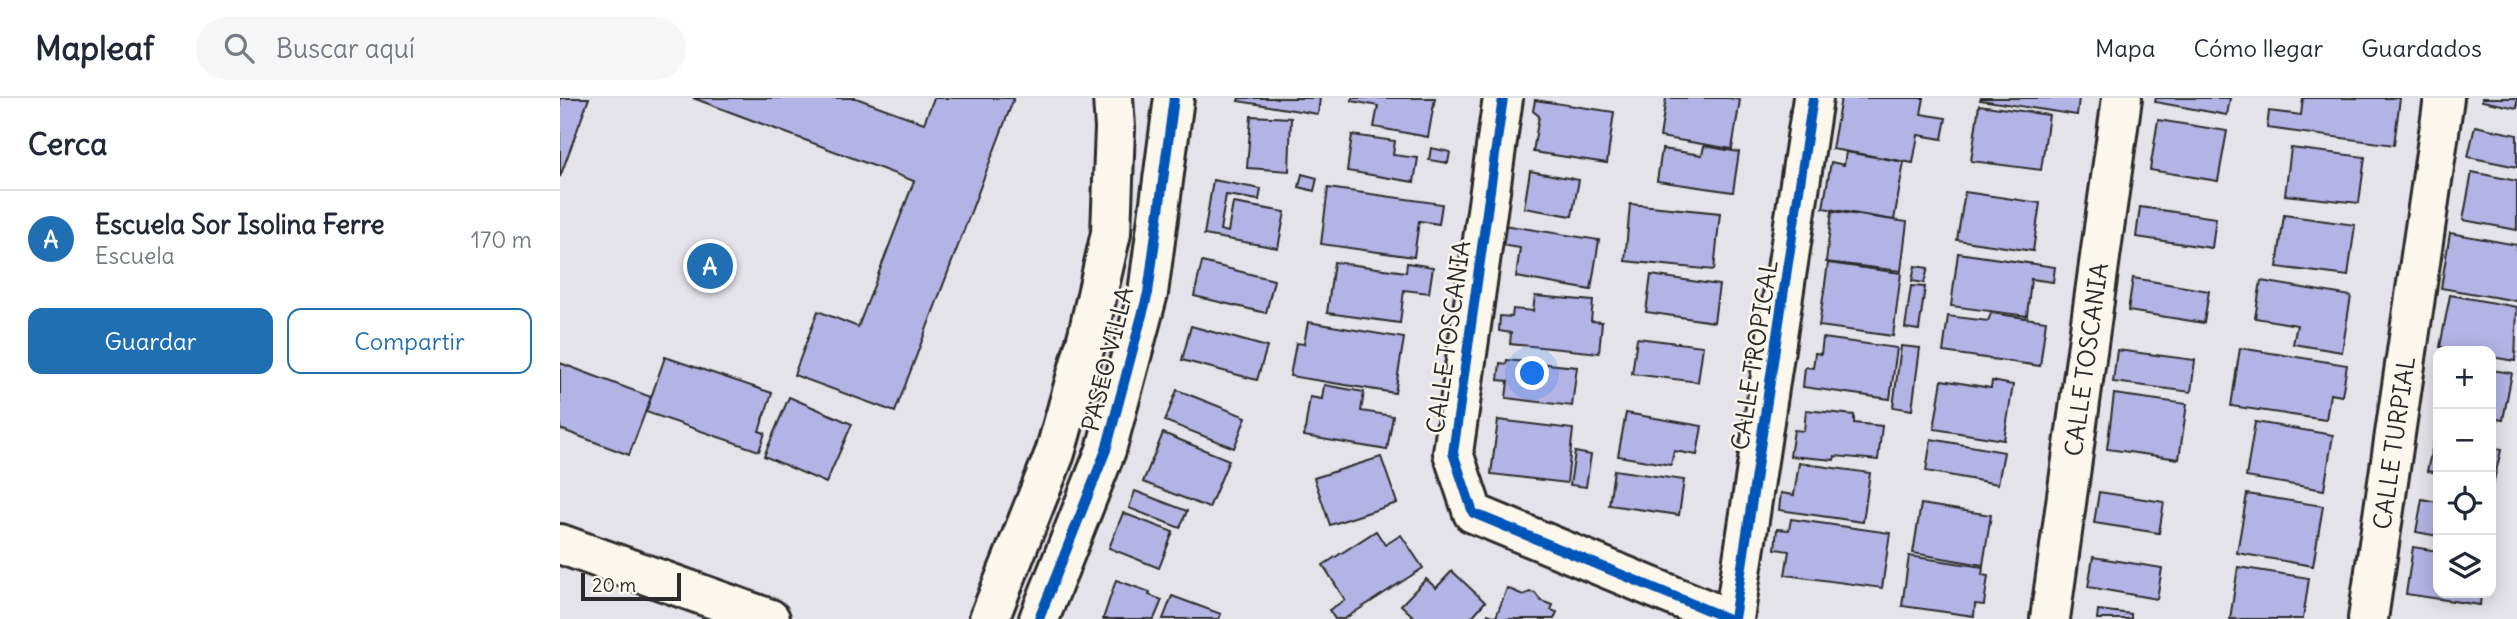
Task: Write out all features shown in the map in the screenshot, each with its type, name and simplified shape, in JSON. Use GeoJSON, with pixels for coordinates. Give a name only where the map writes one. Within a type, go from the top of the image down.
{"type":"FeatureCollection","features":[{"type":"Feature","properties":{"kind":"street","name":"PASEO VILLA"},"geometry":{"type":"LineString","coordinates":[[989,619],[1055,453],[1088,335],[1111,233],[1115,128],[1113,98]]}},
{"type":"Feature","properties":{"kind":"street","name":"PASEO VILLA"},"geometry":{"type":"LineString","coordinates":[[1039,619],[1106,450],[1148,293],[1174,98]]}},
{"type":"Feature","properties":{"kind":"street","name":"CALLE TOSCANIA"},"geometry":{"type":"LineString","coordinates":[[1503,98],[1453,453],[1473,513],[1729,619]]}},
{"type":"Feature","properties":{"kind":"street","name":"CALLE TROPICAL"},"geometry":{"type":"LineString","coordinates":[[1734,619],[1813,98]]}},
{"type":"Feature","properties":{"kind":"street","name":"CALLE TOSCANIA"},"geometry":{"type":"LineString","coordinates":[[2050,619],[2122,98]]}},
{"type":"Feature","properties":{"kind":"street","name":"CALLE TURPIAL"},"geometry":{"type":"LineString","coordinates":[[2368,619],[2444,98]]}},
{"type":"Feature","properties":{"kind":"street"},"geometry":{"type":"LineString","coordinates":[[560,544],[770,619]]}},
{"type":"Feature","properties":{"kind":"building"},"geometry":{"type":"Polygon","coordinates":[[[560,98],[589,98],[560,177],[560,98]]]}},
{"type":"Feature","properties":{"kind":"building"},"geometry":{"type":"Polygon","coordinates":[[[693,98],[856,98],[924,123],[934,98],[1014,98],[895,412],[794,375],[818,311],[858,327],[914,181],[693,98]]]}},
{"type":"Feature","properties":{"kind":"building"},"geometry":{"type":"Polygon","coordinates":[[[1239,98],[1320,98],[1318,114],[1238,101],[1239,98]]]}},
{"type":"Feature","properties":{"kind":"building"},"geometry":{"type":"Polygon","coordinates":[[[1352,98],[1435,98],[1428,137],[1374,127],[1378,106],[1352,101],[1352,98]]]}},
{"type":"Feature","properties":{"kind":"building"},"geometry":{"type":"Polygon","coordinates":[[[1666,98],[1740,100],[1732,149],[1660,137],[1666,98]]]}},
{"type":"Feature","properties":{"kind":"building"},"geometry":{"type":"Polygon","coordinates":[[[1841,98],[1924,98],[1921,114],[1946,118],[1942,139],[1918,135],[1913,163],[1832,149],[1841,98]]]}},
{"type":"Feature","properties":{"kind":"building"},"geometry":{"type":"Polygon","coordinates":[[[2079,98],[2077,115],[1980,100],[2079,98]]]}},
{"type":"Feature","properties":{"kind":"building"},"geometry":{"type":"Polygon","coordinates":[[[2156,98],[2230,98],[2227,115],[2155,102],[2156,98]]]}},
{"type":"Feature","properties":{"kind":"building"},"geometry":{"type":"Polygon","coordinates":[[[2303,98],[2400,98],[2394,145],[2267,128],[2269,111],[2301,115],[2303,98]]]}},
{"type":"Feature","properties":{"kind":"building"},"geometry":{"type":"Polygon","coordinates":[[[2482,98],[2517,98],[2517,108],[2482,101],[2482,98]]]}},
{"type":"Feature","properties":{"kind":"building"},"geometry":{"type":"Polygon","coordinates":[[[1535,100],[1614,112],[1607,163],[1533,152],[1539,116],[1533,111],[1535,100]]]}},
{"type":"Feature","properties":{"kind":"building"},"geometry":{"type":"Polygon","coordinates":[[[1979,105],[2049,115],[2041,170],[1971,161],[1979,105]]]}},
{"type":"Feature","properties":{"kind":"building"},"geometry":{"type":"Polygon","coordinates":[[[1251,116],[1291,118],[1289,171],[1247,168],[1251,116]]]}},
{"type":"Feature","properties":{"kind":"building"},"geometry":{"type":"Polygon","coordinates":[[[2158,120],[2227,131],[2218,181],[2150,170],[2158,120]]]}},
{"type":"Feature","properties":{"kind":"building"},"geometry":{"type":"Polygon","coordinates":[[[2475,126],[2517,135],[2517,167],[2468,157],[2475,126]]]}},
{"type":"Feature","properties":{"kind":"building"},"geometry":{"type":"Polygon","coordinates":[[[1352,135],[1395,141],[1393,155],[1418,158],[1414,182],[1347,171],[1352,135]]]}},
{"type":"Feature","properties":{"kind":"building"},"geometry":{"type":"Polygon","coordinates":[[[1704,146],[1739,152],[1733,192],[1657,181],[1662,149],[1702,155],[1704,146]]]}},
{"type":"Feature","properties":{"kind":"building"},"geometry":{"type":"Polygon","coordinates":[[[1431,148],[1450,152],[1448,163],[1429,160],[1431,148]]]}},
{"type":"Feature","properties":{"kind":"building"},"geometry":{"type":"Polygon","coordinates":[[[2291,148],[2365,157],[2359,203],[2285,195],[2291,148]]]}},
{"type":"Feature","properties":{"kind":"building"},"geometry":{"type":"Polygon","coordinates":[[[1846,152],[1904,162],[1894,220],[1823,208],[1831,162],[1844,165],[1846,152]]]}},
{"type":"Feature","properties":{"kind":"building"},"geometry":{"type":"Polygon","coordinates":[[[1530,171],[1579,180],[1572,216],[1524,208],[1530,171]]]}},
{"type":"Feature","properties":{"kind":"building"},"geometry":{"type":"Polygon","coordinates":[[[2472,172],[2517,181],[2517,230],[2463,220],[2472,172]]]}},
{"type":"Feature","properties":{"kind":"building"},"geometry":{"type":"Polygon","coordinates":[[[1302,174],[1317,178],[1314,191],[1299,187],[1302,174]]]}},
{"type":"Feature","properties":{"kind":"building"},"geometry":{"type":"Polygon","coordinates":[[[1213,180],[1261,189],[1259,200],[1226,195],[1220,230],[1228,232],[1233,203],[1285,212],[1278,248],[1204,235],[1213,180]]]}},
{"type":"Feature","properties":{"kind":"building"},"geometry":{"type":"Polygon","coordinates":[[[1328,188],[1442,204],[1439,224],[1419,221],[1414,257],[1321,244],[1328,188]]]}},
{"type":"Feature","properties":{"kind":"building"},"geometry":{"type":"Polygon","coordinates":[[[1965,192],[2040,203],[2033,251],[1957,240],[1965,192]]]}},
{"type":"Feature","properties":{"kind":"building"},"geometry":{"type":"Polygon","coordinates":[[[1630,204],[1720,213],[1714,270],[1625,261],[1630,204]]]}},
{"type":"Feature","properties":{"kind":"building"},"geometry":{"type":"Polygon","coordinates":[[[2140,207],[2216,218],[2212,248],[2136,237],[2140,207]]]}},
{"type":"Feature","properties":{"kind":"building"},"geometry":{"type":"Polygon","coordinates":[[[1832,211],[1907,222],[1901,271],[1826,262],[1832,211]]]}},
{"type":"Feature","properties":{"kind":"building"},"geometry":{"type":"Polygon","coordinates":[[[2284,215],[2355,225],[2348,276],[2277,267],[2284,215]]]}},
{"type":"Feature","properties":{"kind":"building"},"geometry":{"type":"Polygon","coordinates":[[[1503,225],[1599,240],[1591,290],[1516,277],[1520,248],[1500,245],[1503,225]]]}},
{"type":"Feature","properties":{"kind":"building"},"geometry":{"type":"Polygon","coordinates":[[[2450,233],[2517,245],[2517,301],[2441,288],[2450,233]]]}},
{"type":"Feature","properties":{"kind":"building"},"geometry":{"type":"Polygon","coordinates":[[[1958,253],[2055,267],[2053,282],[2031,279],[2027,316],[1951,306],[1958,253]]]}},
{"type":"Feature","properties":{"kind":"building"},"geometry":{"type":"Polygon","coordinates":[[[1202,262],[1274,280],[1266,313],[1194,296],[1202,262]]]}},
{"type":"Feature","properties":{"kind":"building"},"geometry":{"type":"Polygon","coordinates":[[[1334,262],[1406,272],[1407,263],[1433,267],[1429,293],[1404,290],[1400,323],[1327,313],[1334,262]]]}},
{"type":"Feature","properties":{"kind":"building"},"geometry":{"type":"Polygon","coordinates":[[[1828,263],[1901,273],[1893,336],[1819,326],[1828,263]]]}},
{"type":"Feature","properties":{"kind":"building"},"geometry":{"type":"Polygon","coordinates":[[[1915,266],[1928,268],[1924,283],[1912,281],[1915,266]]]}},
{"type":"Feature","properties":{"kind":"building"},"geometry":{"type":"Polygon","coordinates":[[[1651,275],[1719,285],[1714,322],[1646,312],[1651,275]]]}},
{"type":"Feature","properties":{"kind":"building"},"geometry":{"type":"Polygon","coordinates":[[[2133,278],[2209,291],[2204,323],[2128,311],[2133,278]]]}},
{"type":"Feature","properties":{"kind":"building"},"geometry":{"type":"Polygon","coordinates":[[[2261,281],[2351,296],[2342,352],[2293,344],[2297,325],[2255,318],[2261,281]]]}},
{"type":"Feature","properties":{"kind":"building"},"geometry":{"type":"Polygon","coordinates":[[[1911,286],[1925,287],[1919,330],[1905,328],[1911,286]]]}},
{"type":"Feature","properties":{"kind":"building"},"geometry":{"type":"Polygon","coordinates":[[[2450,295],[2517,307],[2515,361],[2496,358],[2496,346],[2440,346],[2450,295]]]}},
{"type":"Feature","properties":{"kind":"building"},"geometry":{"type":"Polygon","coordinates":[[[1535,296],[1593,301],[1591,321],[1602,322],[1599,353],[1510,344],[1511,333],[1499,331],[1500,316],[1512,317],[1513,309],[1533,311],[1535,296]]]}},
{"type":"Feature","properties":{"kind":"building"},"geometry":{"type":"Polygon","coordinates":[[[1991,313],[2046,321],[2040,366],[1943,352],[1948,316],[1988,321],[1991,313]]]}},
{"type":"Feature","properties":{"kind":"building"},"geometry":{"type":"Polygon","coordinates":[[[1308,322],[1404,338],[1395,393],[1290,376],[1296,343],[1304,344],[1308,322]]]}},
{"type":"Feature","properties":{"kind":"building"},"geometry":{"type":"Polygon","coordinates":[[[1191,326],[1267,347],[1257,380],[1182,360],[1191,326]]]}},
{"type":"Feature","properties":{"kind":"building"},"geometry":{"type":"Polygon","coordinates":[[[1637,338],[1703,346],[1698,382],[1632,374],[1637,338]]]}},
{"type":"Feature","properties":{"kind":"building"},"geometry":{"type":"Polygon","coordinates":[[[1823,338],[1897,348],[1890,399],[1803,387],[1805,367],[1813,368],[1815,353],[1821,354],[1823,338]]]}},
{"type":"Feature","properties":{"kind":"building"},"geometry":{"type":"Polygon","coordinates":[[[1901,346],[1920,348],[1912,410],[1893,407],[1901,346]]]}},
{"type":"Feature","properties":{"kind":"building"},"geometry":{"type":"Polygon","coordinates":[[[2240,348],[2347,365],[2342,396],[2330,394],[2326,420],[2231,406],[2240,348]]]}},
{"type":"Feature","properties":{"kind":"building"},"geometry":{"type":"Polygon","coordinates":[[[2117,350],[2195,360],[2191,392],[2113,382],[2117,350]]]}},
{"type":"Feature","properties":{"kind":"building"},"geometry":{"type":"Polygon","coordinates":[[[665,357],[772,393],[759,431],[765,433],[759,451],[646,412],[665,357]]]}},
{"type":"Feature","properties":{"kind":"building"},"geometry":{"type":"Polygon","coordinates":[[[1507,360],[1577,367],[1572,406],[1506,398],[1508,381],[1498,380],[1500,363],[1506,364],[1507,360]]]}},
{"type":"Feature","properties":{"kind":"building"},"geometry":{"type":"Polygon","coordinates":[[[560,363],[651,397],[629,455],[560,429],[560,363]]]}},
{"type":"Feature","properties":{"kind":"building"},"geometry":{"type":"Polygon","coordinates":[[[2496,371],[2512,373],[2503,420],[2496,419],[2496,371]]]}},
{"type":"Feature","properties":{"kind":"building"},"geometry":{"type":"Polygon","coordinates":[[[1942,380],[1991,388],[1992,381],[2013,385],[2004,440],[1934,429],[1942,380]]]}},
{"type":"Feature","properties":{"kind":"building"},"geometry":{"type":"Polygon","coordinates":[[[1324,385],[1364,392],[1361,411],[1393,416],[1387,450],[1304,436],[1310,397],[1322,399],[1324,385]]]}},
{"type":"Feature","properties":{"kind":"building"},"geometry":{"type":"Polygon","coordinates":[[[1177,390],[1246,417],[1234,448],[1165,421],[1177,390]]]}},
{"type":"Feature","properties":{"kind":"building"},"geometry":{"type":"Polygon","coordinates":[[[2114,394],[2187,404],[2179,459],[2107,449],[2114,394]]]}},
{"type":"Feature","properties":{"kind":"building"},"geometry":{"type":"Polygon","coordinates":[[[789,397],[852,424],[826,483],[764,456],[789,397]]]}},
{"type":"Feature","properties":{"kind":"building"},"geometry":{"type":"Polygon","coordinates":[[[1806,410],[1854,415],[1854,423],[1882,426],[1878,460],[1790,456],[1794,430],[1804,431],[1806,410]]]}},
{"type":"Feature","properties":{"kind":"building"},"geometry":{"type":"Polygon","coordinates":[[[1626,413],[1702,426],[1697,455],[1674,451],[1671,465],[1618,456],[1626,413]]]}},
{"type":"Feature","properties":{"kind":"building"},"geometry":{"type":"Polygon","coordinates":[[[1498,420],[1573,429],[1567,483],[1491,474],[1498,420]]]}},
{"type":"Feature","properties":{"kind":"building"},"geometry":{"type":"Polygon","coordinates":[[[2255,422],[2333,435],[2324,490],[2246,477],[2255,422]]]}},
{"type":"Feature","properties":{"kind":"building"},"geometry":{"type":"Polygon","coordinates":[[[1163,433],[1229,460],[1209,508],[1143,482],[1163,433]]]}},
{"type":"Feature","properties":{"kind":"building"},"geometry":{"type":"Polygon","coordinates":[[[1931,439],[2004,452],[1998,484],[1926,471],[1931,439]]]}},
{"type":"Feature","properties":{"kind":"building"},"geometry":{"type":"Polygon","coordinates":[[[2433,445],[2433,472],[2427,471],[2433,445]]]}},
{"type":"Feature","properties":{"kind":"building"},"geometry":{"type":"Polygon","coordinates":[[[2496,448],[2501,450],[2496,472],[2496,448]]]}},
{"type":"Feature","properties":{"kind":"building"},"geometry":{"type":"Polygon","coordinates":[[[1575,452],[1591,455],[1586,487],[1570,485],[1575,452]]]}},
{"type":"Feature","properties":{"kind":"building"},"geometry":{"type":"Polygon","coordinates":[[[1381,457],[1397,503],[1330,525],[1314,478],[1381,457]]]}},
{"type":"Feature","properties":{"kind":"building"},"geometry":{"type":"Polygon","coordinates":[[[1799,463],[1870,473],[1863,522],[1779,510],[1781,493],[1794,495],[1799,463]]]}},
{"type":"Feature","properties":{"kind":"building"},"geometry":{"type":"Polygon","coordinates":[[[1614,470],[1684,480],[1679,515],[1609,505],[1614,470]]]}},
{"type":"Feature","properties":{"kind":"building"},"geometry":{"type":"Polygon","coordinates":[[[1135,491],[1187,511],[1180,528],[1129,508],[1135,491]]]}},
{"type":"Feature","properties":{"kind":"building"},"geometry":{"type":"Polygon","coordinates":[[[2099,492],[2164,502],[2159,533],[2094,523],[2099,492]]]}},
{"type":"Feature","properties":{"kind":"building"},"geometry":{"type":"Polygon","coordinates":[[[2247,494],[2323,506],[2313,566],[2237,553],[2247,494]]]}},
{"type":"Feature","properties":{"kind":"building"},"geometry":{"type":"Polygon","coordinates":[[[2422,499],[2433,501],[2433,535],[2416,532],[2422,499]]]}},
{"type":"Feature","properties":{"kind":"building"},"geometry":{"type":"Polygon","coordinates":[[[1921,504],[1991,515],[1983,565],[1913,553],[1921,504]]]}},
{"type":"Feature","properties":{"kind":"building"},"geometry":{"type":"Polygon","coordinates":[[[1123,513],[1173,532],[1159,568],[1109,548],[1123,513]]]}},
{"type":"Feature","properties":{"kind":"building"},"geometry":{"type":"Polygon","coordinates":[[[1791,519],[1890,533],[1882,588],[1785,575],[1789,551],[1775,549],[1777,529],[1789,530],[1791,519]]]}},
{"type":"Feature","properties":{"kind":"building"},"geometry":{"type":"Polygon","coordinates":[[[1376,531],[1385,545],[1401,535],[1423,568],[1344,619],[1335,619],[1329,610],[1345,600],[1323,565],[1376,531]]]}},
{"type":"Feature","properties":{"kind":"building"},"geometry":{"type":"Polygon","coordinates":[[[2413,547],[2433,550],[2433,598],[2481,598],[2480,605],[2406,594],[2413,547]]]}},
{"type":"Feature","properties":{"kind":"building"},"geometry":{"type":"Polygon","coordinates":[[[1909,556],[1983,567],[1982,575],[1988,576],[1984,605],[1975,604],[1974,616],[1902,606],[1909,556]]]}},
{"type":"Feature","properties":{"kind":"building"},"geometry":{"type":"Polygon","coordinates":[[[2093,557],[2162,568],[2157,599],[2088,587],[2093,557]]]}},
{"type":"Feature","properties":{"kind":"building"},"geometry":{"type":"Polygon","coordinates":[[[2238,567],[2309,578],[2303,619],[2230,619],[2238,567]]]}},
{"type":"Feature","properties":{"kind":"building"},"geometry":{"type":"Polygon","coordinates":[[[1452,571],[1485,602],[1470,619],[1416,619],[1401,605],[1426,579],[1436,588],[1452,571]]]}},
{"type":"Feature","properties":{"kind":"building"},"geometry":{"type":"Polygon","coordinates":[[[1116,580],[1150,592],[1149,595],[1162,600],[1154,619],[1103,619],[1116,580]]]}},
{"type":"Feature","properties":{"kind":"building"},"geometry":{"type":"Polygon","coordinates":[[[1507,588],[1523,595],[1535,593],[1541,601],[1553,605],[1551,610],[1557,612],[1554,619],[1487,619],[1488,614],[1496,617],[1507,588]]]}},
{"type":"Feature","properties":{"kind":"building"},"geometry":{"type":"Polygon","coordinates":[[[1172,596],[1221,614],[1219,619],[1163,619],[1172,596]]]}},
{"type":"Feature","properties":{"kind":"building"},"geometry":{"type":"Polygon","coordinates":[[[2098,610],[2131,614],[2131,619],[2097,619],[2098,610]]]}},
{"type":"Feature","properties":{"kind":"cycle path"},"geometry":{"type":"LineString","coordinates":[[1039,619],[1106,450],[1148,293],[1174,98]]}},
{"type":"Feature","properties":{"kind":"cycle path"},"geometry":{"type":"LineString","coordinates":[[1503,98],[1453,453],[1473,513],[1729,619]]}},
{"type":"Feature","properties":{"kind":"cycle path"},"geometry":{"type":"LineString","coordinates":[[1734,619],[1813,98]]}},
{"type":"Feature","properties":{"kind":"place","name":"Escuela Sor Isolina Ferre"},"geometry":{"type":"Point","coordinates":[710,266]}}]}
